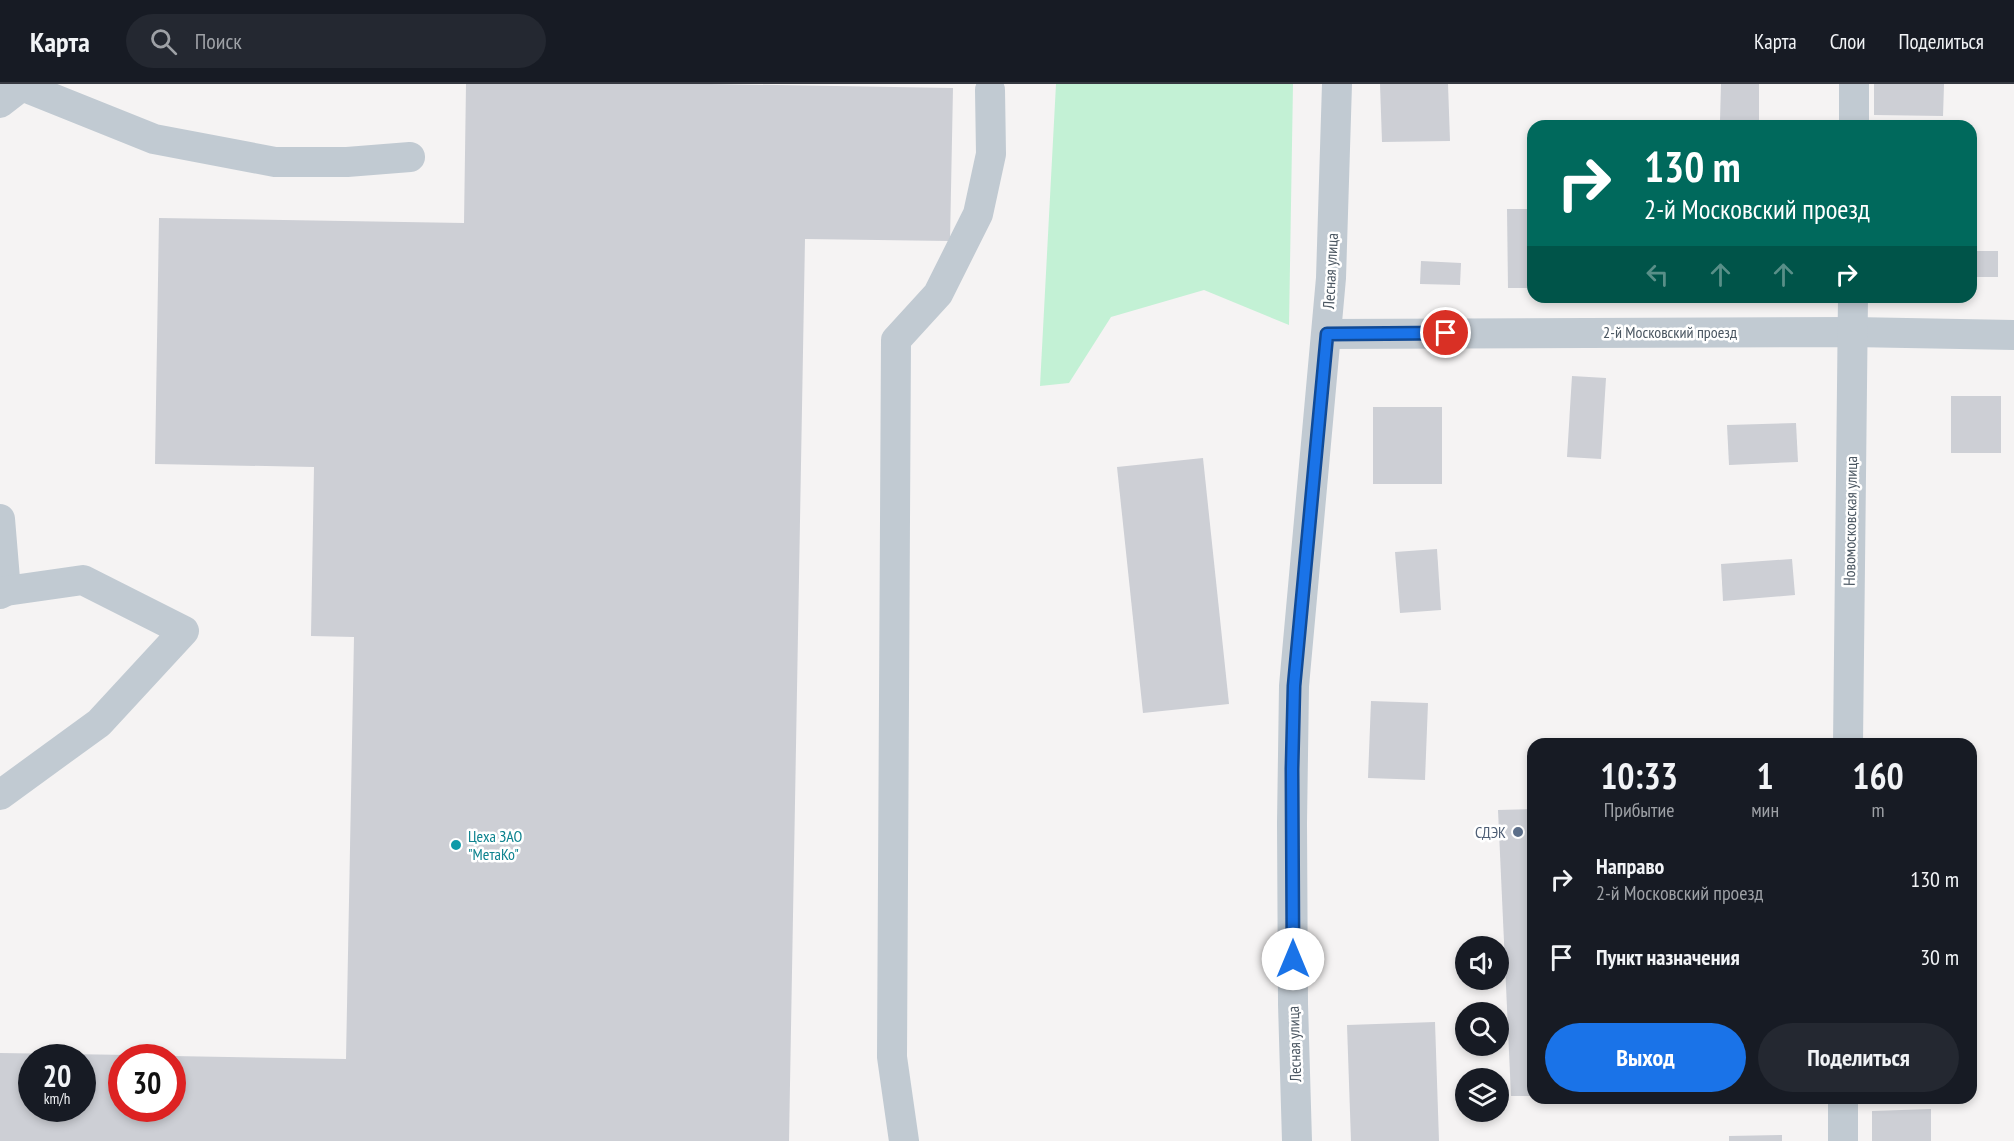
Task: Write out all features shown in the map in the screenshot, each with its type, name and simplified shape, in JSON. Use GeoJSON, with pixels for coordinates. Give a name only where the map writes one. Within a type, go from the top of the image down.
{"type":"FeatureCollection","features":[{"type":"Feature","properties":{"kind":"street","name":"Лесная улица"},"geometry":{"type":"LineString","coordinates":[[1297,1141],[1293,1004],[1292,733],[1297,642],[1327,334],[1332,256],[1337,84]]}},
{"type":"Feature","properties":{"kind":"street"},"geometry":{"type":"LineString","coordinates":[[1854,84],[1854,120]]}},
{"type":"Feature","properties":{"kind":"street"},"geometry":{"type":"LineString","coordinates":[[0,103],[22,86],[154,139],[275,162],[347,162],[410,158]]}},
{"type":"Feature","properties":{"kind":"street"},"geometry":{"type":"LineString","coordinates":[[904,1141],[892,1057],[896,340],[938,294],[978,214],[992,154],[990,90]]}},
{"type":"Feature","properties":{"kind":"street","name":"Новомосковская улица"},"geometry":{"type":"LineString","coordinates":[[1848,738],[1853,303]]}},
{"type":"Feature","properties":{"kind":"street","name":"2-й Московский проезд"},"geometry":{"type":"LineString","coordinates":[[1327,334],[1853,332],[2014,335]]}},
{"type":"Feature","properties":{"kind":"street"},"geometry":{"type":"LineString","coordinates":[[0,519],[3,592],[83,580],[184,631],[99,723],[0,795]]}},
{"type":"Feature","properties":{"kind":"street"},"geometry":{"type":"LineString","coordinates":[[1843,1104],[1843,1141]]}},
{"type":"Feature","properties":{"kind":"green space"},"geometry":{"type":"Polygon","coordinates":[[[1056,84],[1293,84],[1289,325],[1204,290],[1111,317],[1069,383],[1040,386],[1056,84]]]}},
{"type":"Feature","properties":{"kind":"building"},"geometry":{"type":"Polygon","coordinates":[[[466,84],[711,84],[953,88],[950,241],[805,239],[789,1141],[0,1141],[0,1053],[18,1053],[18,1122],[96,1122],[96,1054],[108,1055],[108,1122],[186,1122],[186,1056],[346,1059],[354,637],[311,636],[314,467],[155,464],[159,218],[464,223],[466,84]]]}},
{"type":"Feature","properties":{"kind":"building"},"geometry":{"type":"Polygon","coordinates":[[[1380,84],[1448,84],[1450,141],[1382,142],[1380,84]]]}},
{"type":"Feature","properties":{"kind":"building"},"geometry":{"type":"Polygon","coordinates":[[[1721,84],[1759,84],[1759,120],[1720,120],[1721,84]]]}},
{"type":"Feature","properties":{"kind":"building"},"geometry":{"type":"Polygon","coordinates":[[[1874,84],[1944,84],[1943,116],[1874,115],[1874,84]]]}},
{"type":"Feature","properties":{"kind":"building"},"geometry":{"type":"Polygon","coordinates":[[[1507,209],[1527,209],[1527,288],[1508,288],[1507,209]]]}},
{"type":"Feature","properties":{"kind":"building"},"geometry":{"type":"Polygon","coordinates":[[[1977,251],[1998,251],[1998,277],[1977,277],[1977,251]]]}},
{"type":"Feature","properties":{"kind":"building"},"geometry":{"type":"Polygon","coordinates":[[[1421,261],[1461,263],[1460,285],[1420,284],[1421,261]]]}},
{"type":"Feature","properties":{"kind":"building"},"geometry":{"type":"Polygon","coordinates":[[[1572,376],[1606,378],[1601,459],[1567,457],[1572,376]]]}},
{"type":"Feature","properties":{"kind":"building"},"geometry":{"type":"Polygon","coordinates":[[[1951,396],[2001,396],[2001,453],[1951,453],[1951,396]]]}},
{"type":"Feature","properties":{"kind":"building"},"geometry":{"type":"Polygon","coordinates":[[[1373,407],[1442,407],[1442,484],[1373,484],[1373,407]]]}},
{"type":"Feature","properties":{"kind":"building"},"geometry":{"type":"Polygon","coordinates":[[[1796,423],[1798,462],[1729,465],[1727,425],[1796,423]]]}},
{"type":"Feature","properties":{"kind":"building"},"geometry":{"type":"Polygon","coordinates":[[[1203,458],[1229,704],[1143,713],[1117,467],[1203,458]]]}},
{"type":"Feature","properties":{"kind":"building"},"geometry":{"type":"Polygon","coordinates":[[[1437,549],[1441,610],[1400,613],[1395,552],[1437,549]]]}},
{"type":"Feature","properties":{"kind":"building"},"geometry":{"type":"Polygon","coordinates":[[[1792,559],[1795,595],[1723,601],[1721,564],[1792,559]]]}},
{"type":"Feature","properties":{"kind":"building"},"geometry":{"type":"Polygon","coordinates":[[[1371,701],[1428,703],[1425,780],[1368,778],[1371,701]]]}},
{"type":"Feature","properties":{"kind":"building"},"geometry":{"type":"Polygon","coordinates":[[[1527,809],[1527,1096],[1511,1096],[1509,1002],[1507,1002],[1506,990],[1509,990],[1509,936],[1504,936],[1498,810],[1527,809]]]}},
{"type":"Feature","properties":{"kind":"building"},"geometry":{"type":"Polygon","coordinates":[[[1435,1022],[1439,1141],[1351,1141],[1347,1025],[1435,1022]]]}},
{"type":"Feature","properties":{"kind":"building"},"geometry":{"type":"Polygon","coordinates":[[[1931,1109],[1931,1141],[1872,1141],[1872,1111],[1931,1109]]]}},
{"type":"Feature","properties":{"kind":"building"},"geometry":{"type":"Polygon","coordinates":[[[1782,1135],[1782,1141],[1729,1141],[1729,1136],[1782,1135]]]}},
{"type":"Feature","properties":{"kind":"place","name":"СДЭК"},"geometry":{"type":"Point","coordinates":[1518,832]}},
{"type":"Feature","properties":{"kind":"place","name":"Цеха ЗАО \"МетаКо\""},"geometry":{"type":"Point","coordinates":[456,845]}},
{"type":"Feature","properties":{"kind":"route"},"geometry":{"type":"LineString","coordinates":[[1293,959],[1294,686],[1327,334],[1446,333]]}}]}
